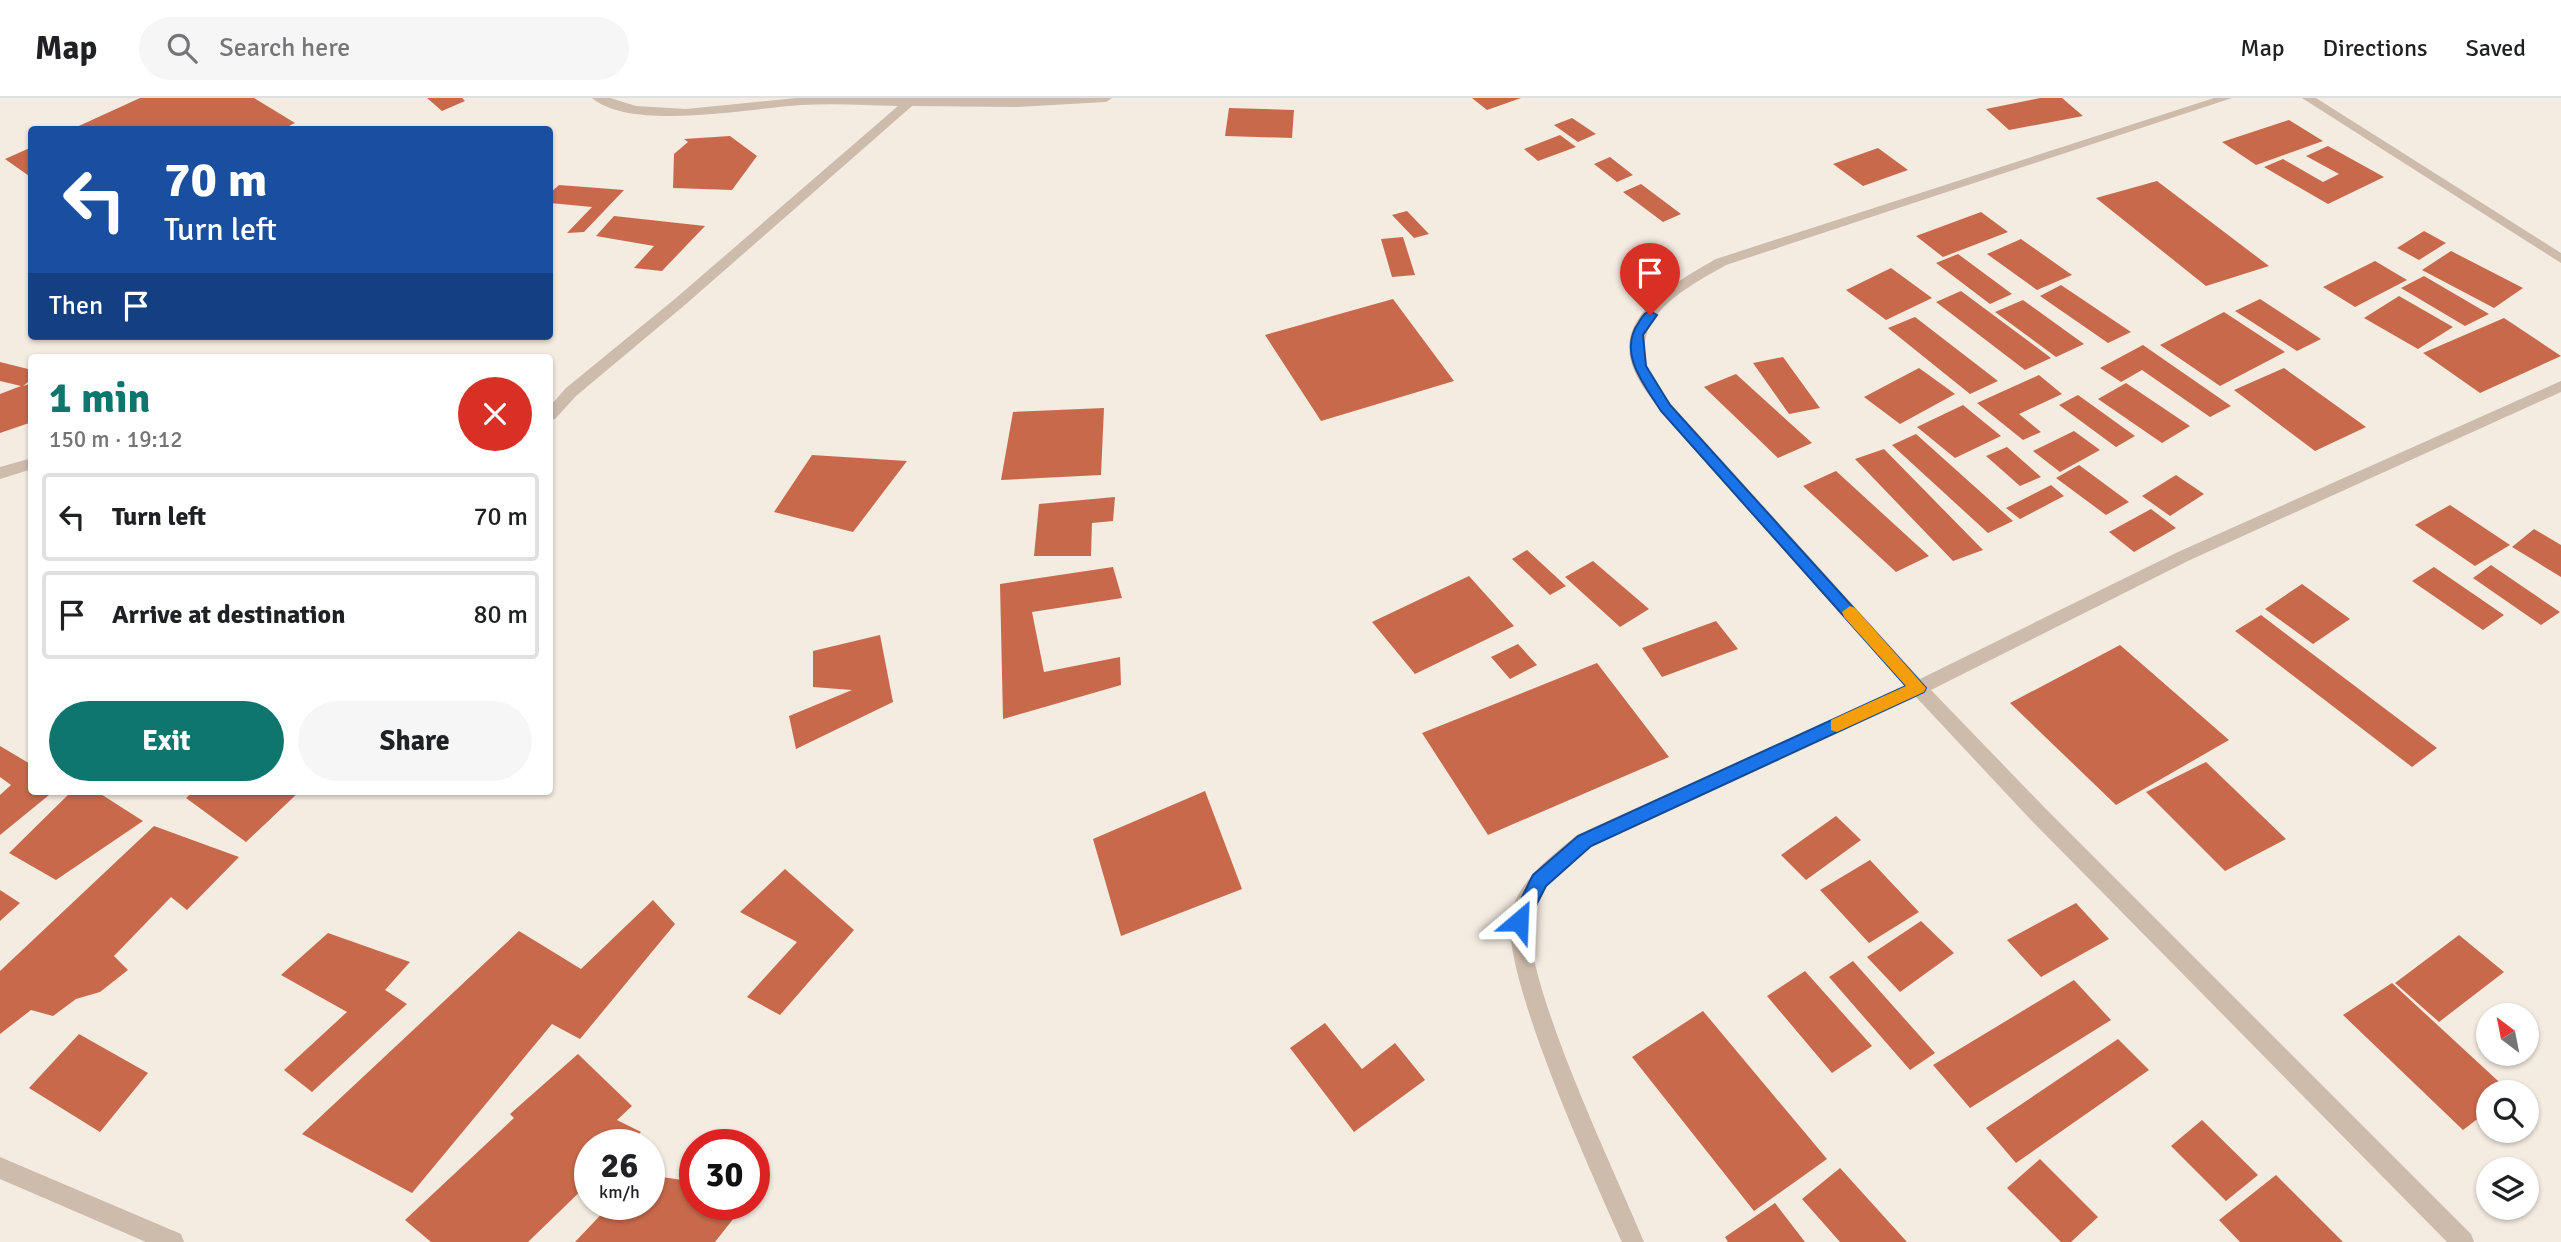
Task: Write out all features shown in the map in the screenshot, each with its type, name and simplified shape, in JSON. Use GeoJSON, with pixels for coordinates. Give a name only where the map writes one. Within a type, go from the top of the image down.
{"type":"FeatureCollection","features":[{"type":"Feature","properties":{"kind":"street"},"geometry":{"type":"LineString","coordinates":[[598,98],[635,110],[662,113],[793,102],[907,104],[1106,98]]}},
{"type":"Feature","properties":{"kind":"street"},"geometry":{"type":"LineString","coordinates":[[2226,98],[1721,262],[1664,295],[1636,335],[1639,366],[1666,408],[1918,688],[2055,832],[2463,1242]]}},
{"type":"Feature","properties":{"kind":"street"},"geometry":{"type":"LineString","coordinates":[[2308,98],[2561,259]]}},
{"type":"Feature","properties":{"kind":"street"},"geometry":{"type":"LineString","coordinates":[[553,412],[571,393],[907,104]]}},
{"type":"Feature","properties":{"kind":"street"},"geometry":{"type":"LineString","coordinates":[[1633,1242],[1544,1032],[1520,938],[1519,921],[1539,880],[1584,841],[1918,688],[2185,556],[2561,386]]}},
{"type":"Feature","properties":{"kind":"street"},"geometry":{"type":"LineString","coordinates":[[0,473],[28,464]]}},
{"type":"Feature","properties":{"kind":"street"},"geometry":{"type":"LineString","coordinates":[[0,1168],[173,1242]]}},
{"type":"Feature","properties":{"kind":"building"},"geometry":{"type":"Polygon","coordinates":[[[140,98],[254,98],[295,123],[289,126],[79,126],[140,98]]]}},
{"type":"Feature","properties":{"kind":"building"},"geometry":{"type":"Polygon","coordinates":[[[427,98],[462,98],[465,101],[442,111],[427,98]]]}},
{"type":"Feature","properties":{"kind":"building"},"geometry":{"type":"Polygon","coordinates":[[[1472,98],[1521,98],[1487,110],[1472,98]]]}},
{"type":"Feature","properties":{"kind":"building"},"geometry":{"type":"Polygon","coordinates":[[[2040,98],[2062,98],[2083,116],[2009,130],[1986,109],[2040,98]]]}},
{"type":"Feature","properties":{"kind":"building"},"geometry":{"type":"Polygon","coordinates":[[[1229,108],[1294,110],[1292,138],[1225,136],[1229,108]]]}},
{"type":"Feature","properties":{"kind":"building"},"geometry":{"type":"Polygon","coordinates":[[[1572,118],[1596,134],[1578,142],[1554,125],[1572,118]]]}},
{"type":"Feature","properties":{"kind":"building"},"geometry":{"type":"Polygon","coordinates":[[[2289,120],[2323,141],[2256,165],[2222,142],[2289,120]]]}},
{"type":"Feature","properties":{"kind":"building"},"geometry":{"type":"Polygon","coordinates":[[[1560,135],[1576,147],[1538,161],[1524,149],[1560,135]]]}},
{"type":"Feature","properties":{"kind":"building"},"geometry":{"type":"Polygon","coordinates":[[[730,136],[757,156],[732,190],[673,188],[674,154],[688,142],[684,139],[730,136]]]}},
{"type":"Feature","properties":{"kind":"building"},"geometry":{"type":"Polygon","coordinates":[[[2328,146],[2384,177],[2328,204],[2264,167],[2283,159],[2323,182],[2339,174],[2306,156],[2328,146]]]}},
{"type":"Feature","properties":{"kind":"building"},"geometry":{"type":"Polygon","coordinates":[[[1878,148],[1908,170],[1863,186],[1833,164],[1878,148]]]}},
{"type":"Feature","properties":{"kind":"building"},"geometry":{"type":"Polygon","coordinates":[[[28,149],[28,175],[5,159],[28,149]]]}},
{"type":"Feature","properties":{"kind":"building"},"geometry":{"type":"Polygon","coordinates":[[[1610,157],[1633,175],[1617,182],[1594,164],[1610,157]]]}},
{"type":"Feature","properties":{"kind":"building"},"geometry":{"type":"Polygon","coordinates":[[[2157,181],[2269,266],[2206,286],[2096,198],[2157,181]]]}},
{"type":"Feature","properties":{"kind":"building"},"geometry":{"type":"Polygon","coordinates":[[[1641,184],[1681,214],[1663,222],[1623,192],[1641,184]]]}},
{"type":"Feature","properties":{"kind":"building"},"geometry":{"type":"Polygon","coordinates":[[[559,185],[624,190],[584,232],[567,233],[592,207],[553,203],[553,190],[559,185]]]}},
{"type":"Feature","properties":{"kind":"building"},"geometry":{"type":"Polygon","coordinates":[[[1407,211],[1429,234],[1414,238],[1392,215],[1407,211]]]}},
{"type":"Feature","properties":{"kind":"building"},"geometry":{"type":"Polygon","coordinates":[[[1981,212],[2008,232],[1943,257],[1916,236],[1981,212]]]}},
{"type":"Feature","properties":{"kind":"building"},"geometry":{"type":"Polygon","coordinates":[[[614,216],[705,226],[662,271],[634,268],[654,246],[596,236],[614,216]]]}},
{"type":"Feature","properties":{"kind":"building"},"geometry":{"type":"Polygon","coordinates":[[[2424,231],[2446,243],[2419,260],[2397,248],[2424,231]]]}},
{"type":"Feature","properties":{"kind":"building"},"geometry":{"type":"Polygon","coordinates":[[[1403,237],[1415,275],[1392,277],[1381,239],[1403,237]]]}},
{"type":"Feature","properties":{"kind":"building"},"geometry":{"type":"Polygon","coordinates":[[[2021,239],[2072,275],[2037,290],[1987,254],[2021,239]]]}},
{"type":"Feature","properties":{"kind":"building"},"geometry":{"type":"Polygon","coordinates":[[[2451,251],[2523,288],[2494,308],[2422,270],[2451,251]]]}},
{"type":"Feature","properties":{"kind":"building"},"geometry":{"type":"Polygon","coordinates":[[[1958,254],[2012,294],[1990,304],[1936,263],[1958,254]]]}},
{"type":"Feature","properties":{"kind":"building"},"geometry":{"type":"Polygon","coordinates":[[[2375,261],[2407,280],[2355,307],[2323,287],[2375,261]]]}},
{"type":"Feature","properties":{"kind":"building"},"geometry":{"type":"Polygon","coordinates":[[[1891,268],[1932,298],[1886,320],[1846,290],[1891,268]]]}},
{"type":"Feature","properties":{"kind":"building"},"geometry":{"type":"Polygon","coordinates":[[[2424,276],[2489,314],[2465,326],[2401,288],[2424,276]]]}},
{"type":"Feature","properties":{"kind":"building"},"geometry":{"type":"Polygon","coordinates":[[[2061,285],[2131,332],[2108,343],[2040,296],[2061,285]]]}},
{"type":"Feature","properties":{"kind":"building"},"geometry":{"type":"Polygon","coordinates":[[[1961,291],[2051,358],[2025,370],[1936,302],[1961,291]]]}},
{"type":"Feature","properties":{"kind":"building"},"geometry":{"type":"Polygon","coordinates":[[[2399,296],[2453,327],[2418,349],[2364,318],[2399,296]]]}},
{"type":"Feature","properties":{"kind":"building"},"geometry":{"type":"Polygon","coordinates":[[[1393,299],[1454,381],[1321,421],[1265,335],[1393,299]]]}},
{"type":"Feature","properties":{"kind":"building"},"geometry":{"type":"Polygon","coordinates":[[[2260,299],[2321,339],[2297,351],[2235,311],[2260,299]]]}},
{"type":"Feature","properties":{"kind":"building"},"geometry":{"type":"Polygon","coordinates":[[[2023,300],[2084,344],[2056,357],[1995,312],[2023,300]]]}},
{"type":"Feature","properties":{"kind":"building"},"geometry":{"type":"Polygon","coordinates":[[[2224,312],[2285,352],[2220,386],[2160,345],[2224,312]]]}},
{"type":"Feature","properties":{"kind":"building"},"geometry":{"type":"Polygon","coordinates":[[[1915,317],[1998,381],[1970,394],[1888,328],[1915,317]]]}},
{"type":"Feature","properties":{"kind":"building"},"geometry":{"type":"Polygon","coordinates":[[[2504,318],[2561,356],[2480,393],[2423,353],[2504,318]]]}},
{"type":"Feature","properties":{"kind":"building"},"geometry":{"type":"Polygon","coordinates":[[[2143,345],[2231,406],[2210,417],[2142,370],[2121,382],[2100,368],[2143,345]]]}},
{"type":"Feature","properties":{"kind":"building"},"geometry":{"type":"Polygon","coordinates":[[[1783,357],[1820,408],[1789,414],[1753,363],[1783,357]]]}},
{"type":"Feature","properties":{"kind":"building"},"geometry":{"type":"Polygon","coordinates":[[[0,362],[28,369],[28,382],[23,386],[28,384],[28,423],[0,433],[0,394],[21,386],[0,381],[0,362]]]}},
{"type":"Feature","properties":{"kind":"building"},"geometry":{"type":"Polygon","coordinates":[[[1919,368],[1955,394],[1900,424],[1864,397],[1919,368]]]}},
{"type":"Feature","properties":{"kind":"building"},"geometry":{"type":"Polygon","coordinates":[[[2284,368],[2366,427],[2315,451],[2234,390],[2284,368]]]}},
{"type":"Feature","properties":{"kind":"building"},"geometry":{"type":"Polygon","coordinates":[[[1736,374],[1812,443],[1778,458],[1704,387],[1736,374]]]}},
{"type":"Feature","properties":{"kind":"building"},"geometry":{"type":"Polygon","coordinates":[[[2039,375],[2062,394],[2019,414],[2041,432],[2023,440],[1977,403],[2039,375]]]}},
{"type":"Feature","properties":{"kind":"building"},"geometry":{"type":"Polygon","coordinates":[[[2126,383],[2190,426],[2162,443],[2098,399],[2126,383]]]}},
{"type":"Feature","properties":{"kind":"building"},"geometry":{"type":"Polygon","coordinates":[[[2078,395],[2135,436],[2116,447],[2059,405],[2078,395]]]}},
{"type":"Feature","properties":{"kind":"building"},"geometry":{"type":"Polygon","coordinates":[[[1963,405],[2001,436],[1955,458],[1917,427],[1963,405]]]}},
{"type":"Feature","properties":{"kind":"building"},"geometry":{"type":"Polygon","coordinates":[[[1104,408],[1101,475],[1001,480],[1013,412],[1104,408]]]}},
{"type":"Feature","properties":{"kind":"building"},"geometry":{"type":"Polygon","coordinates":[[[2074,431],[2100,450],[2060,472],[2033,451],[2074,431]]]}},
{"type":"Feature","properties":{"kind":"building"},"geometry":{"type":"Polygon","coordinates":[[[1916,434],[2013,521],[1988,533],[1892,445],[1916,434]]]}},
{"type":"Feature","properties":{"kind":"building"},"geometry":{"type":"Polygon","coordinates":[[[2007,447],[2041,477],[2020,486],[1986,456],[2007,447]]]}},
{"type":"Feature","properties":{"kind":"building"},"geometry":{"type":"Polygon","coordinates":[[[1884,449],[1983,550],[1953,561],[1855,459],[1884,449]]]}},
{"type":"Feature","properties":{"kind":"building"},"geometry":{"type":"Polygon","coordinates":[[[812,455],[907,461],[853,532],[774,512],[812,455]]]}},
{"type":"Feature","properties":{"kind":"building"},"geometry":{"type":"Polygon","coordinates":[[[2079,465],[2129,502],[2106,515],[2056,478],[2079,465]]]}},
{"type":"Feature","properties":{"kind":"building"},"geometry":{"type":"Polygon","coordinates":[[[1836,471],[1929,556],[1896,572],[1803,486],[1836,471]]]}},
{"type":"Feature","properties":{"kind":"building"},"geometry":{"type":"Polygon","coordinates":[[[2176,475],[2204,494],[2170,516],[2142,496],[2176,475]]]}},
{"type":"Feature","properties":{"kind":"building"},"geometry":{"type":"Polygon","coordinates":[[[2051,485],[2064,496],[2020,519],[2006,508],[2051,485]]]}},
{"type":"Feature","properties":{"kind":"building"},"geometry":{"type":"Polygon","coordinates":[[[1115,497],[1113,521],[1092,523],[1091,556],[1034,556],[1039,504],[1115,497]]]}},
{"type":"Feature","properties":{"kind":"building"},"geometry":{"type":"Polygon","coordinates":[[[2450,505],[2510,545],[2475,566],[2415,525],[2450,505]]]}},
{"type":"Feature","properties":{"kind":"building"},"geometry":{"type":"Polygon","coordinates":[[[2151,509],[2176,528],[2134,552],[2109,532],[2151,509]]]}},
{"type":"Feature","properties":{"kind":"building"},"geometry":{"type":"Polygon","coordinates":[[[2534,529],[2561,545],[2561,577],[2512,547],[2534,529]]]}},
{"type":"Feature","properties":{"kind":"building"},"geometry":{"type":"Polygon","coordinates":[[[1527,550],[1566,586],[1550,595],[1512,559],[1527,550]]]}},
{"type":"Feature","properties":{"kind":"building"},"geometry":{"type":"Polygon","coordinates":[[[1593,561],[1649,609],[1620,627],[1565,577],[1593,561]]]}},
{"type":"Feature","properties":{"kind":"building"},"geometry":{"type":"Polygon","coordinates":[[[2491,565],[2560,612],[2541,625],[2473,578],[2491,565]]]}},
{"type":"Feature","properties":{"kind":"building"},"geometry":{"type":"Polygon","coordinates":[[[1113,567],[1122,598],[1032,612],[1044,672],[1120,657],[1121,685],[1003,719],[1000,584],[1113,567]]]}},
{"type":"Feature","properties":{"kind":"building"},"geometry":{"type":"Polygon","coordinates":[[[2434,567],[2504,615],[2483,630],[2412,581],[2434,567]]]}},
{"type":"Feature","properties":{"kind":"building"},"geometry":{"type":"Polygon","coordinates":[[[1469,576],[1514,626],[1415,674],[1372,622],[1469,576]]]}},
{"type":"Feature","properties":{"kind":"building"},"geometry":{"type":"Polygon","coordinates":[[[2302,584],[2350,619],[2313,644],[2265,609],[2302,584]]]}},
{"type":"Feature","properties":{"kind":"building"},"geometry":{"type":"Polygon","coordinates":[[[2261,615],[2437,748],[2412,767],[2235,631],[2261,615]]]}},
{"type":"Feature","properties":{"kind":"building"},"geometry":{"type":"Polygon","coordinates":[[[1716,621],[1738,649],[1662,677],[1642,648],[1716,621]]]}},
{"type":"Feature","properties":{"kind":"building"},"geometry":{"type":"Polygon","coordinates":[[[880,635],[893,702],[796,749],[789,716],[852,690],[813,687],[813,651],[880,635]]]}},
{"type":"Feature","properties":{"kind":"building"},"geometry":{"type":"Polygon","coordinates":[[[1518,644],[1537,665],[1510,679],[1491,657],[1518,644]]]}},
{"type":"Feature","properties":{"kind":"building"},"geometry":{"type":"Polygon","coordinates":[[[2120,645],[2229,740],[2116,805],[2010,703],[2120,645]]]}},
{"type":"Feature","properties":{"kind":"building"},"geometry":{"type":"Polygon","coordinates":[[[1597,663],[1669,757],[1488,835],[1422,733],[1597,663]]]}},
{"type":"Feature","properties":{"kind":"building"},"geometry":{"type":"Polygon","coordinates":[[[0,746],[28,763],[28,795],[49,795],[0,835],[0,795],[11,785],[0,777],[0,746]]]}},
{"type":"Feature","properties":{"kind":"building"},"geometry":{"type":"Polygon","coordinates":[[[2206,762],[2286,839],[2225,871],[2146,792],[2206,762]]]}},
{"type":"Feature","properties":{"kind":"building"},"geometry":{"type":"Polygon","coordinates":[[[1205,791],[1242,889],[1121,936],[1093,839],[1205,791]]]}},
{"type":"Feature","properties":{"kind":"building"},"geometry":{"type":"Polygon","coordinates":[[[68,795],[102,795],[143,821],[56,880],[9,853],[68,795]]]}},
{"type":"Feature","properties":{"kind":"building"},"geometry":{"type":"Polygon","coordinates":[[[189,795],[296,795],[246,842],[186,798],[189,795]]]}},
{"type":"Feature","properties":{"kind":"building"},"geometry":{"type":"Polygon","coordinates":[[[1836,816],[1861,840],[1806,880],[1781,855],[1836,816]]]}},
{"type":"Feature","properties":{"kind":"building"},"geometry":{"type":"Polygon","coordinates":[[[154,826],[239,857],[187,910],[171,897],[114,956],[128,970],[100,992],[76,999],[53,1016],[31,1010],[0,1034],[0,971],[154,826]]]}},
{"type":"Feature","properties":{"kind":"building"},"geometry":{"type":"Polygon","coordinates":[[[1870,860],[1919,912],[1869,943],[1820,890],[1870,860]]]}},
{"type":"Feature","properties":{"kind":"building"},"geometry":{"type":"Polygon","coordinates":[[[785,869],[854,930],[780,1015],[747,997],[797,942],[740,912],[785,869]]]}},
{"type":"Feature","properties":{"kind":"building"},"geometry":{"type":"Polygon","coordinates":[[[0,890],[20,903],[0,921],[0,890]]]}},
{"type":"Feature","properties":{"kind":"building"},"geometry":{"type":"Polygon","coordinates":[[[653,900],[675,924],[580,1039],[552,1024],[412,1193],[302,1134],[519,931],[581,969],[653,900]]]}},
{"type":"Feature","properties":{"kind":"building"},"geometry":{"type":"Polygon","coordinates":[[[2076,903],[2109,939],[2041,977],[2007,940],[2076,903]]]}},
{"type":"Feature","properties":{"kind":"building"},"geometry":{"type":"Polygon","coordinates":[[[1921,921],[1954,953],[1900,992],[1867,957],[1921,921]]]}},
{"type":"Feature","properties":{"kind":"building"},"geometry":{"type":"Polygon","coordinates":[[[328,933],[410,962],[385,990],[407,1004],[312,1092],[284,1070],[347,1012],[281,975],[328,933]]]}},
{"type":"Feature","properties":{"kind":"building"},"geometry":{"type":"Polygon","coordinates":[[[2459,935],[2504,972],[2439,1022],[2395,983],[2459,935]]]}},
{"type":"Feature","properties":{"kind":"building"},"geometry":{"type":"Polygon","coordinates":[[[1853,961],[1935,1053],[1910,1070],[1829,977],[1853,961]]]}},
{"type":"Feature","properties":{"kind":"building"},"geometry":{"type":"Polygon","coordinates":[[[1805,971],[1872,1046],[1832,1073],[1767,996],[1805,971]]]}},
{"type":"Feature","properties":{"kind":"building"},"geometry":{"type":"Polygon","coordinates":[[[2074,980],[2111,1020],[1970,1108],[1933,1065],[2074,980]]]}},
{"type":"Feature","properties":{"kind":"building"},"geometry":{"type":"Polygon","coordinates":[[[2392,983],[2476,1061],[2476,1066],[2482,1066],[2497,1080],[2476,1080],[2476,1120],[2463,1130],[2343,1015],[2392,983]]]}},
{"type":"Feature","properties":{"kind":"building"},"geometry":{"type":"Polygon","coordinates":[[[1703,1011],[1827,1159],[1754,1211],[1632,1057],[1703,1011]]]}},
{"type":"Feature","properties":{"kind":"building"},"geometry":{"type":"Polygon","coordinates":[[[1325,1023],[1362,1069],[1395,1043],[1425,1080],[1354,1132],[1290,1048],[1325,1023]]]}},
{"type":"Feature","properties":{"kind":"building"},"geometry":{"type":"Polygon","coordinates":[[[79,1034],[148,1073],[100,1132],[29,1088],[79,1034]]]}},
{"type":"Feature","properties":{"kind":"building"},"geometry":{"type":"Polygon","coordinates":[[[2118,1039],[2149,1070],[2016,1163],[1986,1128],[2118,1039]]]}},
{"type":"Feature","properties":{"kind":"building"},"geometry":{"type":"Polygon","coordinates":[[[578,1054],[632,1106],[617,1120],[635,1129],[574,1129],[574,1197],[528,1242],[431,1242],[405,1220],[514,1118],[510,1114],[578,1054]]]}},
{"type":"Feature","properties":{"kind":"building"},"geometry":{"type":"Polygon","coordinates":[[[2202,1120],[2258,1175],[2226,1201],[2171,1146],[2202,1120]]]}},
{"type":"Feature","properties":{"kind":"building"},"geometry":{"type":"Polygon","coordinates":[[[2040,1159],[2098,1217],[2071,1242],[2061,1242],[2007,1188],[2040,1159]]]}},
{"type":"Feature","properties":{"kind":"building"},"geometry":{"type":"Polygon","coordinates":[[[1840,1168],[1907,1242],[1840,1242],[1802,1199],[1840,1168]]]}},
{"type":"Feature","properties":{"kind":"building"},"geometry":{"type":"Polygon","coordinates":[[[2276,1175],[2343,1242],[2240,1242],[2219,1220],[2276,1175]]]}},
{"type":"Feature","properties":{"kind":"building"},"geometry":{"type":"Polygon","coordinates":[[[665,1177],[679,1180],[679,1220],[732,1220],[715,1242],[575,1242],[596,1220],[665,1220],[665,1177]]]}},
{"type":"Feature","properties":{"kind":"building"},"geometry":{"type":"Polygon","coordinates":[[[1775,1203],[1805,1242],[1728,1242],[1725,1237],[1775,1203]]]}},
{"type":"Feature","properties":{"kind":"slow traffic"},"geometry":{"type":"LineString","coordinates":[[1837,725],[1918,688],[1850,612]]}},
{"type":"Feature","properties":{"kind":"route"},"geometry":{"type":"LineString","coordinates":[[1519,921],[1539,880],[1584,841],[1918,688],[1666,408],[1639,366],[1636,335],[1650,315]]}}]}
